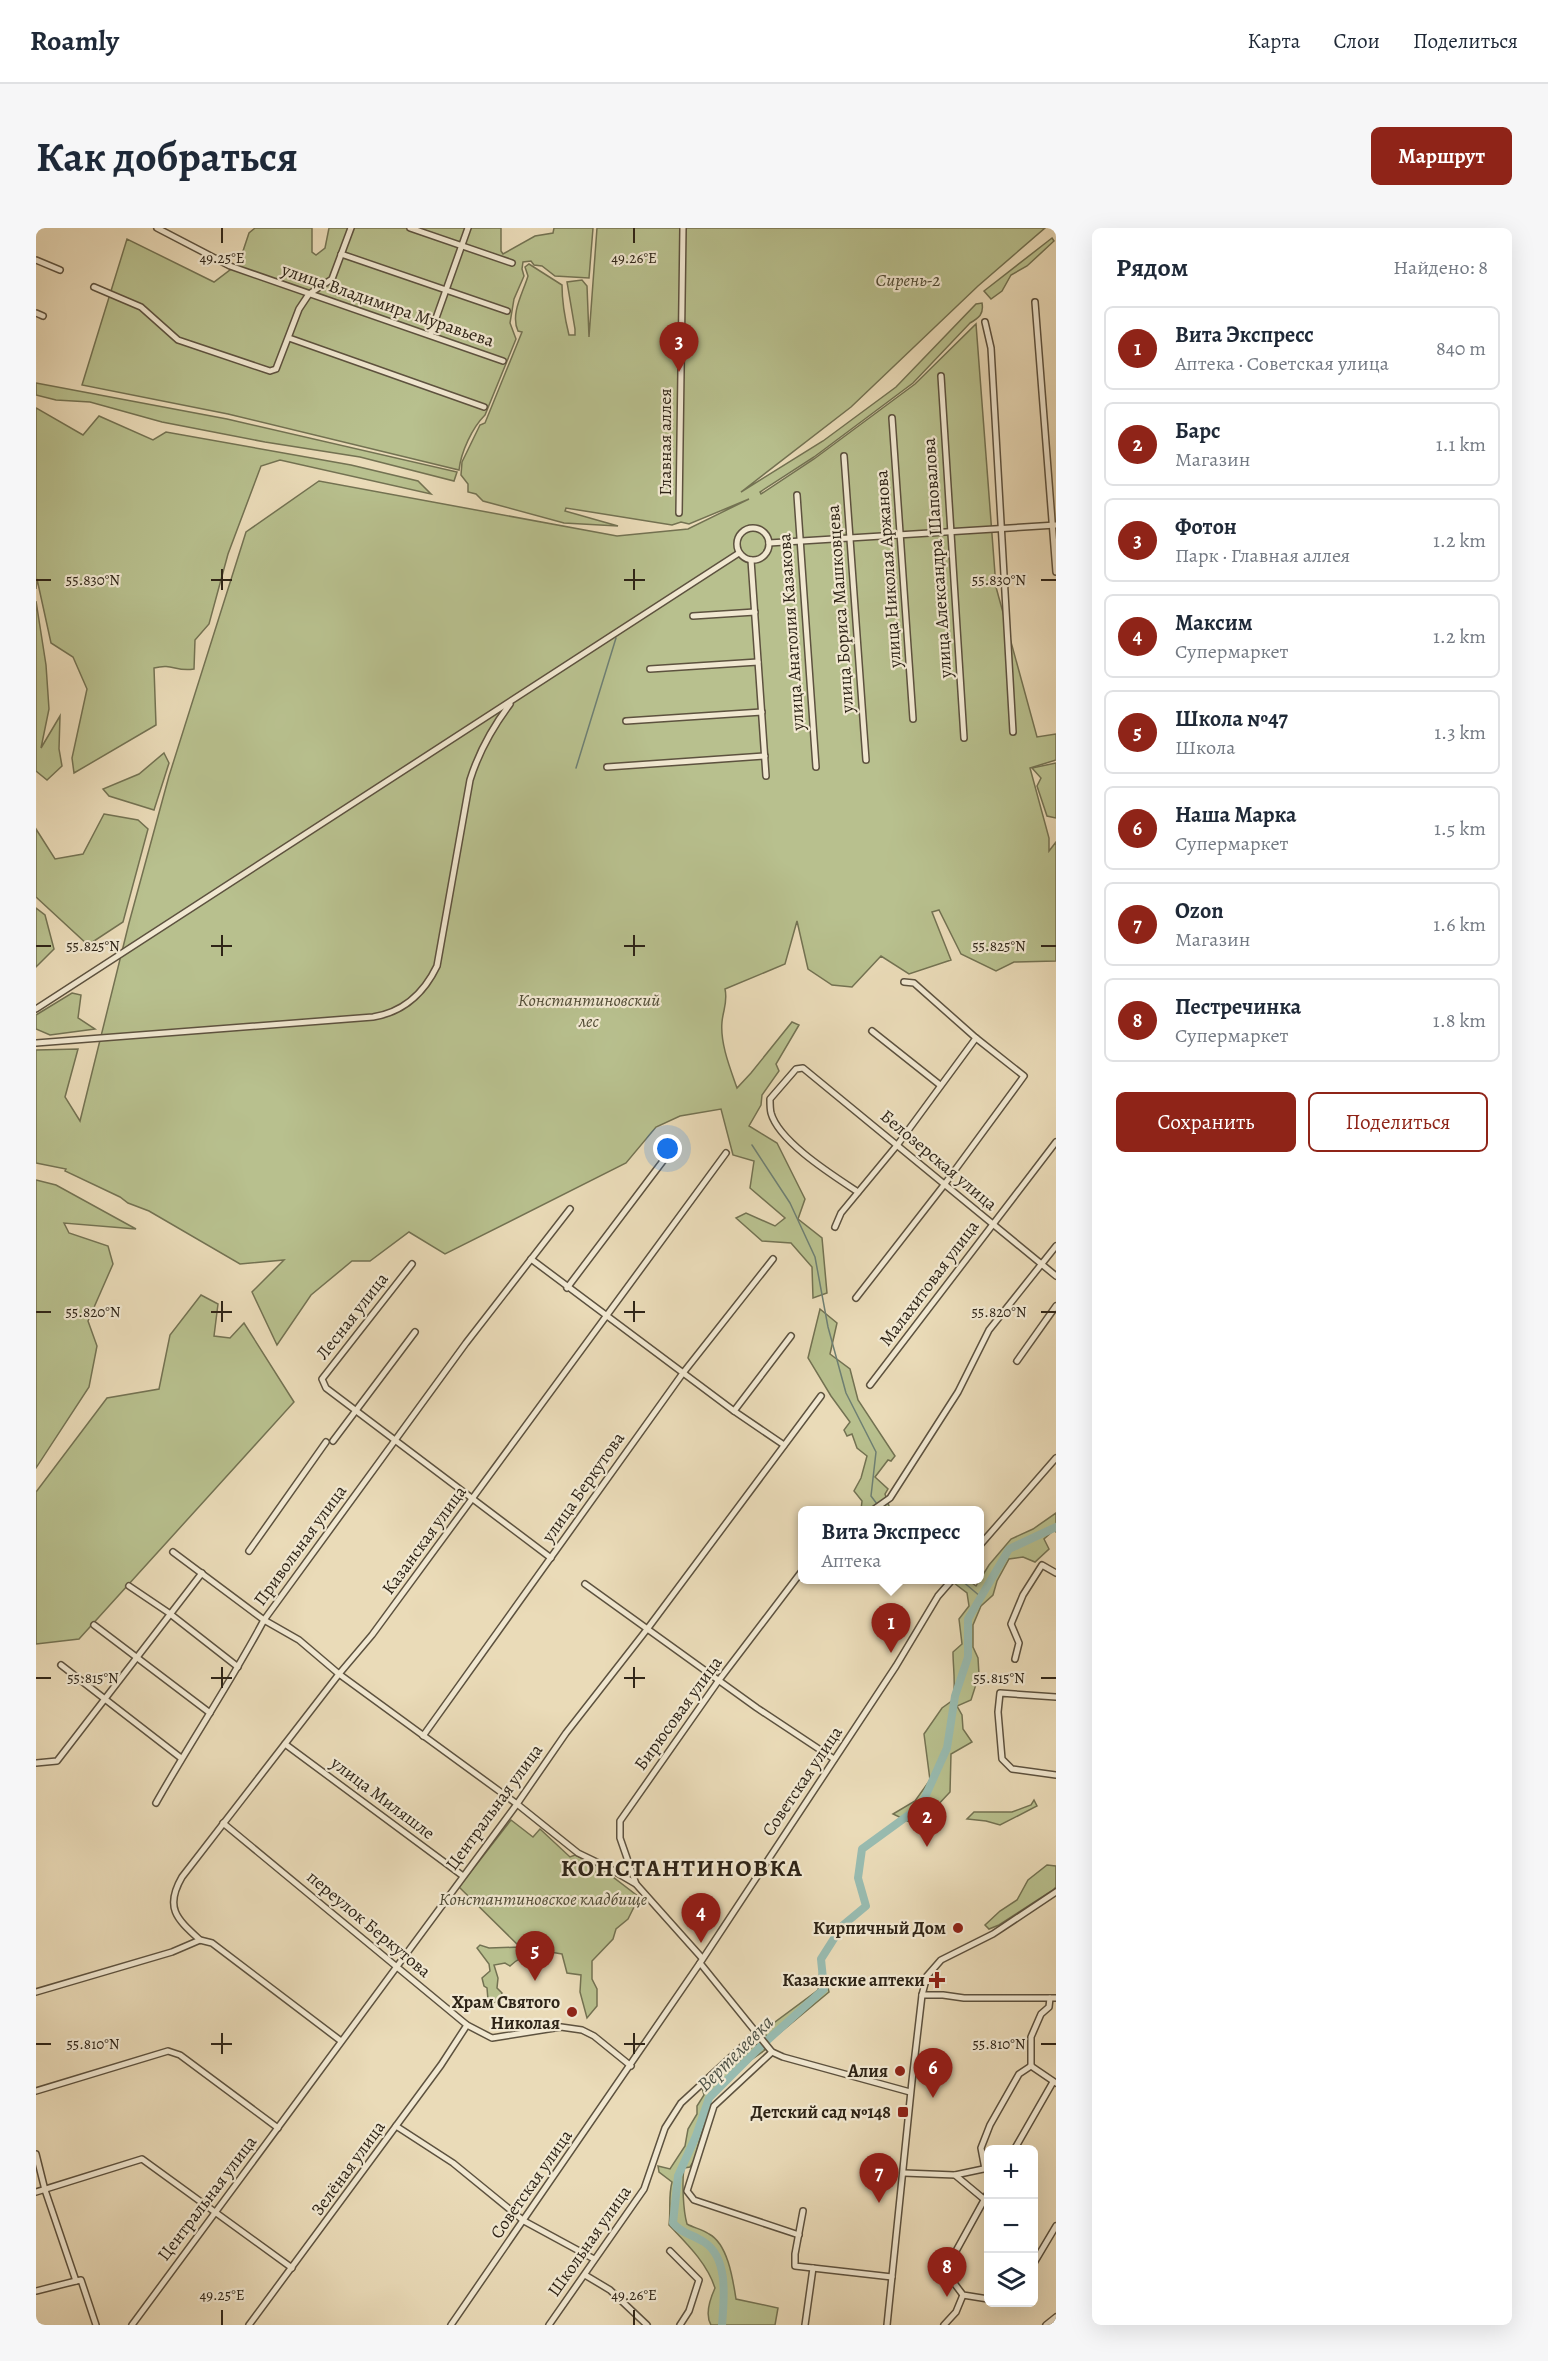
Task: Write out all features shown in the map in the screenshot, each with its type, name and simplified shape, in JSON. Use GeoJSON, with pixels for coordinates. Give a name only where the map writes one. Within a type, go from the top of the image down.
{"type":"FeatureCollection","features":[{"type":"Feature","properties":{"kind":"street","name":"улица Владимира Муравьева"},"geometry":{"type":"LineString","coordinates":[[157,228],[230,266],[503,361]]}},
{"type":"Feature","properties":{"kind":"street"},"geometry":{"type":"LineString","coordinates":[[94,286],[141,308],[178,340],[270,371],[276,369],[299,309],[309,294],[332,279],[351,228]]}},
{"type":"Feature","properties":{"kind":"street"},"geometry":{"type":"LineString","coordinates":[[410,228],[512,263]]}},
{"type":"Feature","properties":{"kind":"street"},"geometry":{"type":"LineString","coordinates":[[430,335],[468,228]]}},
{"type":"Feature","properties":{"kind":"street","name":"Главная аллея"},"geometry":{"type":"LineString","coordinates":[[679,513],[683,228]]}},
{"type":"Feature","properties":{"kind":"street"},"geometry":{"type":"LineString","coordinates":[[341,254],[507,311]]}},
{"type":"Feature","properties":{"kind":"street"},"geometry":{"type":"LineString","coordinates":[[36,260],[60,270]]}},
{"type":"Feature","properties":{"kind":"street"},"geometry":{"type":"LineString","coordinates":[[1035,302],[1055,525],[1056,572]]}},
{"type":"Feature","properties":{"kind":"street"},"geometry":{"type":"LineString","coordinates":[[36,313],[43,316]]}},
{"type":"Feature","properties":{"kind":"street"},"geometry":{"type":"LineString","coordinates":[[985,322],[991,348],[1013,732]]}},
{"type":"Feature","properties":{"kind":"street"},"geometry":{"type":"LineString","coordinates":[[289,339],[484,407]]}},
{"type":"Feature","properties":{"kind":"street","name":"улица Александра Шаповалова"},"geometry":{"type":"LineString","coordinates":[[941,376],[964,738]]}},
{"type":"Feature","properties":{"kind":"street","name":"улица Николая Аржанова"},"geometry":{"type":"LineString","coordinates":[[892,418],[913,719]]}},
{"type":"Feature","properties":{"kind":"street","name":"улица Бориса Машковцева"},"geometry":{"type":"LineString","coordinates":[[844,456],[866,760]]}},
{"type":"Feature","properties":{"kind":"street","name":"улица Анатолия Казакова"},"geometry":{"type":"LineString","coordinates":[[796,495],[816,767]]}},
{"type":"Feature","properties":{"kind":"street"},"geometry":{"type":"LineString","coordinates":[[769,543],[1055,525]]}},
{"type":"Feature","properties":{"kind":"street"},"geometry":{"type":"LineString","coordinates":[[757,528],[765,533],[769,548],[763,557],[751,560],[739,553],[737,539],[747,529],[757,528]]}},
{"type":"Feature","properties":{"kind":"street"},"geometry":{"type":"LineString","coordinates":[[36,1009],[739,553]]}},
{"type":"Feature","properties":{"kind":"street"},"geometry":{"type":"LineString","coordinates":[[751,560],[766,776]]}},
{"type":"Feature","properties":{"kind":"street"},"geometry":{"type":"LineString","coordinates":[[693,616],[754,612]]}},
{"type":"Feature","properties":{"kind":"street"},"geometry":{"type":"LineString","coordinates":[[650,669],[758,662]]}},
{"type":"Feature","properties":{"kind":"street"},"geometry":{"type":"LineString","coordinates":[[36,1043],[374,1017],[390,1014],[408,1005],[430,979],[436,966],[470,780],[477,757],[486,738],[512,701]]}},
{"type":"Feature","properties":{"kind":"street"},"geometry":{"type":"LineString","coordinates":[[626,721],[762,712]]}},
{"type":"Feature","properties":{"kind":"street"},"geometry":{"type":"LineString","coordinates":[[607,767],[765,756]]}},
{"type":"Feature","properties":{"kind":"street"},"geometry":{"type":"LineString","coordinates":[[856,1298],[944,1185],[1024,1076],[976,1038],[914,983],[904,982]]}},
{"type":"Feature","properties":{"kind":"street"},"geometry":{"type":"LineString","coordinates":[[872,1031],[940,1084]]}},
{"type":"Feature","properties":{"kind":"street"},"geometry":{"type":"LineString","coordinates":[[835,1227],[841,1213],[898,1144],[976,1038]]}},
{"type":"Feature","properties":{"kind":"street","name":"Белозерская улица"},"geometry":{"type":"LineString","coordinates":[[858,1192],[799,1150],[785,1136],[771,1114],[770,1099],[796,1069],[803,1068],[1056,1276]]}},
{"type":"Feature","properties":{"kind":"street","name":"Малахитовая улица"},"geometry":{"type":"LineString","coordinates":[[870,1385],[1056,1143]]}},
{"type":"Feature","properties":{"kind":"street"},"geometry":{"type":"LineString","coordinates":[[567,1288],[669,1153]]}},
{"type":"Feature","properties":{"kind":"street","name":"Казанская улица"},"geometry":{"type":"LineString","coordinates":[[200,1940],[176,1917],[172,1907],[182,1877],[339,1674],[372,1635],[726,1153]]}},
{"type":"Feature","properties":{"kind":"street","name":"Привольная улица"},"geometry":{"type":"LineString","coordinates":[[570,1209],[531,1258],[264,1620],[299,1640],[339,1674],[517,1804],[578,1854],[636,1884]]}},
{"type":"Feature","properties":{"kind":"street"},"geometry":{"type":"LineString","coordinates":[[879,1506],[890,1498],[958,1392],[989,1330],[1056,1246]]}},
{"type":"Feature","properties":{"kind":"street"},"geometry":{"type":"LineString","coordinates":[[531,1258],[567,1288],[784,1445]]}},
{"type":"Feature","properties":{"kind":"street","name":"улица Беркутова"},"geometry":{"type":"LineString","coordinates":[[423,1736],[683,1373],[772,1259]]}},
{"type":"Feature","properties":{"kind":"street","name":"Лесная улица"},"geometry":{"type":"LineString","coordinates":[[357,1412],[326,1388],[322,1379],[412,1264]]}},
{"type":"Feature","properties":{"kind":"street"},"geometry":{"type":"LineString","coordinates":[[1017,1361],[1056,1306]]}},
{"type":"Feature","properties":{"kind":"street"},"geometry":{"type":"LineString","coordinates":[[333,1442],[415,1332]]}},
{"type":"Feature","properties":{"kind":"street"},"geometry":{"type":"LineString","coordinates":[[734,1411],[791,1336]]}},
{"type":"Feature","properties":{"kind":"street","name":"Центральная улица"},"geometry":{"type":"LineString","coordinates":[[132,2325],[517,1804],[566,1733],[648,1628],[821,1396]]}},
{"type":"Feature","properties":{"kind":"street"},"geometry":{"type":"LineString","coordinates":[[357,1412],[551,1558]]}},
{"type":"Feature","properties":{"kind":"street"},"geometry":{"type":"LineString","coordinates":[[249,1551],[326,1442]]}},
{"type":"Feature","properties":{"kind":"street"},"geometry":{"type":"LineString","coordinates":[[984,1540],[1056,1458]]}},
{"type":"Feature","properties":{"kind":"street"},"geometry":{"type":"LineString","coordinates":[[156,1803],[264,1620],[173,1552]]}},
{"type":"Feature","properties":{"kind":"street"},"geometry":{"type":"LineString","coordinates":[[1015,1659],[1019,1643],[1011,1624],[1023,1595],[1042,1565],[1056,1572]]}},
{"type":"Feature","properties":{"kind":"street"},"geometry":{"type":"LineString","coordinates":[[36,1763],[57,1761],[202,1573]]}},
{"type":"Feature","properties":{"kind":"street","name":"Бирюсовая улица"},"geometry":{"type":"LineString","coordinates":[[636,1884],[620,1838],[620,1821],[719,1680],[798,1576]]}},
{"type":"Feature","properties":{"kind":"street"},"geometry":{"type":"LineString","coordinates":[[585,1584],[757,1708],[834,1759]]}},
{"type":"Feature","properties":{"kind":"street","name":"Советская улица"},"geometry":{"type":"LineString","coordinates":[[451,2325],[631,2066],[834,1759],[938,1596],[948,1584]]}},
{"type":"Feature","properties":{"kind":"street"},"geometry":{"type":"LineString","coordinates":[[129,1586],[169,1613],[238,1667]]}},
{"type":"Feature","properties":{"kind":"street"},"geometry":{"type":"LineString","coordinates":[[94,1625],[137,1655],[210,1713]]}},
{"type":"Feature","properties":{"kind":"street"},"geometry":{"type":"LineString","coordinates":[[61,1665],[181,1758]]}},
{"type":"Feature","properties":{"kind":"street"},"geometry":{"type":"LineString","coordinates":[[1056,1697],[1000,1693],[998,1712],[1002,1760],[1012,1769],[1056,1775]]}},
{"type":"Feature","properties":{"kind":"street","name":"улица Миляшле"},"geometry":{"type":"LineString","coordinates":[[285,1744],[463,1876]]}},
{"type":"Feature","properties":{"kind":"street","name":"переулок Беркутова"},"geometry":{"type":"LineString","coordinates":[[223,1823],[467,2025],[492,2038],[561,2027],[582,2030],[594,2036],[631,2066]]}},
{"type":"Feature","properties":{"kind":"street"},"geometry":{"type":"LineString","coordinates":[[636,1884],[701,1961],[772,2052],[910,2092]]}},
{"type":"Feature","properties":{"kind":"street"},"geometry":{"type":"LineString","coordinates":[[886,2325],[904,2173],[910,2092],[922,1995],[927,1976],[941,1960],[993,1934],[1056,1892]]}},
{"type":"Feature","properties":{"kind":"street"},"geometry":{"type":"LineString","coordinates":[[36,1992],[172,1952],[200,1940],[212,1943],[341,2042]]}},
{"type":"Feature","properties":{"kind":"street"},"geometry":{"type":"LineString","coordinates":[[922,1995],[964,1998],[1053,1998],[1049,2007],[1041,2014],[1031,2037],[1031,2066]]}},
{"type":"Feature","properties":{"kind":"street","name":"Зелёная улица"},"geometry":{"type":"LineString","coordinates":[[249,2325],[441,2065],[467,2025]]}},
{"type":"Feature","properties":{"kind":"street","name":"Школьная улица"},"geometry":{"type":"LineString","coordinates":[[549,2325],[644,2189],[665,2128],[681,2103],[757,2033]]}},
{"type":"Feature","properties":{"kind":"street"},"geometry":{"type":"LineString","coordinates":[[36,2091],[168,2051],[180,2055],[278,2128]]}},
{"type":"Feature","properties":{"kind":"street"},"geometry":{"type":"LineString","coordinates":[[772,2052],[714,2106],[687,2192],[694,2200],[799,2235]]}},
{"type":"Feature","properties":{"kind":"street"},"geometry":{"type":"LineString","coordinates":[[1017,2145],[1054,2082],[1031,2066]]}},
{"type":"Feature","properties":{"kind":"street"},"geometry":{"type":"LineString","coordinates":[[984,2158],[981,2148],[990,2125],[1019,2074],[1031,2066]]}},
{"type":"Feature","properties":{"kind":"street"},"geometry":{"type":"LineString","coordinates":[[396,2126],[453,2163],[524,2221],[594,2259]]}},
{"type":"Feature","properties":{"kind":"street"},"geometry":{"type":"LineString","coordinates":[[36,2154],[45,2190],[76,2281]]}},
{"type":"Feature","properties":{"kind":"street"},"geometry":{"type":"LineString","coordinates":[[36,2192],[142,2159],[292,2268]]}},
{"type":"Feature","properties":{"kind":"street"},"geometry":{"type":"LineString","coordinates":[[904,2173],[956,2175],[984,2170]]}},
{"type":"Feature","properties":{"kind":"street"},"geometry":{"type":"LineString","coordinates":[[956,2175],[984,2199]]}},
{"type":"Feature","properties":{"kind":"street"},"geometry":{"type":"LineString","coordinates":[[984,2202],[945,2271],[963,2295],[984,2298]]}},
{"type":"Feature","properties":{"kind":"street"},"geometry":{"type":"LineString","coordinates":[[803,2211],[795,2253],[795,2266],[892,2277]]}},
{"type":"Feature","properties":{"kind":"street"},"geometry":{"type":"LineString","coordinates":[[1038,2256],[1056,2226]]}},
{"type":"Feature","properties":{"kind":"street"},"geometry":{"type":"LineString","coordinates":[[670,2251],[699,2280],[689,2311],[680,2325]]}},
{"type":"Feature","properties":{"kind":"street"},"geometry":{"type":"LineString","coordinates":[[805,2325],[813,2268]]}},
{"type":"Feature","properties":{"kind":"street"},"geometry":{"type":"LineString","coordinates":[[585,2275],[610,2290],[647,2325]]}},
{"type":"Feature","properties":{"kind":"street"},"geometry":{"type":"LineString","coordinates":[[36,2291],[81,2280],[96,2325]]}},
{"type":"Feature","properties":{"kind":"street"},"geometry":{"type":"LineString","coordinates":[[944,2325],[956,2312],[963,2295]]}},
{"type":"Feature","properties":{"kind":"street"},"geometry":{"type":"LineString","coordinates":[[1046,2325],[1056,2317]]}},
{"type":"Feature","properties":{"kind":"green space"},"geometry":{"type":"Polygon","coordinates":[[[255,228],[312,228],[312,252],[316,255],[325,248],[329,228],[501,228],[503,254],[535,236],[553,233],[554,228],[593,228],[589,278],[555,276],[542,266],[534,265],[531,261],[523,262],[524,276],[514,299],[510,323],[516,339],[485,415],[468,441],[459,470],[228,414],[82,385],[127,239],[214,282],[239,263],[249,233],[255,228]]]}},
{"type":"Feature","properties":{"kind":"green space"},"geometry":{"type":"Polygon","coordinates":[[[597,228],[1045,228],[978,286],[851,407],[741,492],[823,441],[896,387],[976,304],[982,303],[980,315],[913,383],[814,457],[760,492],[761,494],[814,459],[915,384],[976,324],[996,587],[1037,737],[1056,734],[1056,760],[1030,768],[1049,838],[1049,851],[1056,842],[1056,961],[1014,962],[996,971],[961,954],[939,910],[932,912],[951,960],[909,974],[881,956],[852,987],[832,985],[808,969],[797,921],[785,964],[725,989],[722,1030],[726,1055],[737,1088],[792,1022],[799,1025],[776,1064],[779,1071],[762,1095],[761,1105],[749,1126],[777,1143],[805,1199],[798,1219],[822,1238],[827,1293],[813,1298],[812,1267],[791,1243],[762,1241],[736,1218],[746,1213],[775,1226],[785,1218],[750,1188],[754,1161],[733,1155],[721,1109],[680,1116],[656,1127],[626,1163],[445,1254],[409,1232],[370,1261],[352,1261],[311,1295],[277,1345],[252,1292],[284,1260],[240,1264],[149,1211],[128,1203],[65,1171],[66,1169],[36,1163],[36,1050],[78,1049],[65,1097],[80,1121],[129,923],[169,776],[246,532],[319,481],[617,536],[688,529],[749,499],[689,524],[681,522],[672,525],[566,508],[565,511],[618,526],[564,523],[483,501],[476,494],[468,492],[468,484],[461,475],[462,462],[480,425],[485,423],[522,332],[518,331],[515,318],[528,276],[525,267],[529,264],[562,285],[569,335],[575,335],[575,329],[567,282],[582,280],[587,286],[589,337],[597,228]]]}},
{"type":"Feature","properties":{"kind":"green space"},"geometry":{"type":"Polygon","coordinates":[[[1052,238],[1054,241],[1027,266],[1011,275],[1002,291],[991,299],[984,291],[1052,238]]]}},
{"type":"Feature","properties":{"kind":"green space"},"geometry":{"type":"Polygon","coordinates":[[[36,383],[227,419],[457,472],[454,481],[360,457],[162,422],[90,402],[56,400],[36,395],[36,383]]]}},
{"type":"Feature","properties":{"kind":"green space"},"geometry":{"type":"Polygon","coordinates":[[[36,408],[83,435],[99,416],[153,440],[166,432],[351,465],[418,481],[431,494],[280,460],[261,466],[228,554],[209,624],[195,640],[194,669],[166,666],[154,668],[156,725],[74,773],[72,758],[87,689],[73,657],[51,643],[37,579],[36,589],[36,408]]]}},
{"type":"Feature","properties":{"kind":"green space"},"geometry":{"type":"Polygon","coordinates":[[[36,601],[46,665],[49,709],[41,748],[60,716],[59,749],[62,766],[47,780],[36,771],[36,601]]]}},
{"type":"Feature","properties":{"kind":"green space"},"geometry":{"type":"Polygon","coordinates":[[[164,753],[169,763],[154,810],[109,796],[103,789],[139,774],[164,753]]]}},
{"type":"Feature","properties":{"kind":"green space"},"geometry":{"type":"Polygon","coordinates":[[[1056,763],[1056,818],[1047,816],[1037,786],[1041,778],[1032,768],[1056,763]]]}},
{"type":"Feature","properties":{"kind":"green space"},"geometry":{"type":"Polygon","coordinates":[[[104,814],[138,820],[148,829],[123,922],[88,945],[36,897],[36,829],[55,859],[83,854],[104,814]]]}},
{"type":"Feature","properties":{"kind":"green space"},"geometry":{"type":"Polygon","coordinates":[[[36,908],[45,915],[54,949],[36,967],[36,908]]]}},
{"type":"Feature","properties":{"kind":"green space"},"geometry":{"type":"Polygon","coordinates":[[[72,993],[81,995],[78,1018],[95,1029],[50,1035],[36,1029],[36,1015],[72,993]]]}},
{"type":"Feature","properties":{"kind":"green space"},"geometry":{"type":"Polygon","coordinates":[[[36,1180],[56,1185],[136,1229],[64,1223],[69,1233],[108,1246],[113,1264],[88,1321],[97,1346],[89,1387],[36,1468],[36,1180]]]}},
{"type":"Feature","properties":{"kind":"green space"},"geometry":{"type":"Polygon","coordinates":[[[201,1295],[218,1304],[214,1336],[230,1338],[244,1323],[294,1402],[79,1639],[36,1644],[36,1492],[107,1398],[159,1389],[170,1335],[201,1295]]]}},
{"type":"Feature","properties":{"kind":"green space"},"geometry":{"type":"Polygon","coordinates":[[[820,1309],[837,1323],[830,1354],[850,1369],[858,1400],[895,1456],[891,1461],[888,1460],[875,1477],[888,1489],[885,1494],[889,1506],[861,1506],[862,1501],[854,1491],[861,1478],[867,1456],[857,1448],[852,1434],[847,1436],[844,1430],[850,1422],[808,1358],[820,1309]]]}},
{"type":"Feature","properties":{"kind":"green space"},"geometry":{"type":"Polygon","coordinates":[[[1056,1513],[1056,1532],[1054,1530],[1044,1539],[1049,1549],[1035,1562],[1023,1557],[1009,1559],[997,1581],[993,1595],[981,1606],[973,1625],[973,1647],[978,1658],[979,1675],[971,1700],[957,1706],[962,1715],[963,1729],[972,1742],[951,1754],[950,1792],[918,1826],[893,1814],[915,1801],[930,1780],[924,1734],[942,1708],[953,1700],[953,1652],[962,1644],[959,1619],[969,1606],[967,1593],[955,1584],[976,1586],[984,1584],[984,1573],[1011,1539],[1033,1529],[1056,1513]]]}},
{"type":"Feature","properties":{"kind":"green space"},"geometry":{"type":"Polygon","coordinates":[[[1034,1800],[1037,1806],[1000,1825],[967,1819],[974,1812],[1012,1812],[1031,1805],[1034,1800]]]}},
{"type":"Feature","properties":{"kind":"green space","name":"Константиновское кладбище"},"geometry":{"type":"Polygon","coordinates":[[[511,1820],[533,1837],[540,1829],[570,1857],[575,1855],[601,1868],[639,1897],[628,1919],[616,1929],[613,1939],[592,1961],[592,1979],[597,1989],[597,2006],[587,2018],[580,1992],[581,1975],[567,1973],[562,1954],[549,1952],[528,1955],[510,1966],[505,1963],[494,1965],[498,1978],[497,1988],[502,1993],[500,2001],[492,2003],[488,2000],[487,1988],[482,1978],[490,1971],[489,1964],[477,1948],[480,1945],[489,1948],[520,1947],[459,1887],[511,1820]]]}},
{"type":"Feature","properties":{"kind":"green space"},"geometry":{"type":"Polygon","coordinates":[[[1047,1865],[1056,1866],[1056,1887],[999,1925],[989,1929],[985,1925],[1017,1900],[1028,1880],[1047,1865]]]}},
{"type":"Feature","properties":{"kind":"green space"},"geometry":{"type":"Polygon","coordinates":[[[821,1959],[829,1992],[770,2041],[763,2031],[818,1990],[821,1959]]]}},
{"type":"Feature","properties":{"kind":"green space"},"geometry":{"type":"Polygon","coordinates":[[[759,2044],[765,2050],[713,2095],[709,2102],[695,2159],[690,2167],[684,2168],[684,2204],[687,2224],[709,2234],[721,2246],[728,2263],[736,2299],[778,2308],[775,2325],[711,2325],[708,2312],[715,2288],[702,2262],[669,2225],[672,2182],[659,2172],[658,2166],[670,2169],[685,2146],[688,2129],[704,2095],[702,2088],[725,2066],[738,2062],[753,2046],[759,2044]]]}},
{"type":"Feature","properties":{"kind":"waterway"},"geometry":{"type":"LineString","coordinates":[[576,768],[616,638]]}},
{"type":"Feature","properties":{"kind":"waterway"},"geometry":{"type":"LineString","coordinates":[[752,1145],[790,1203],[815,1257],[828,1327],[846,1393],[876,1452],[871,1496],[877,1504]]}},
{"type":"Feature","properties":{"kind":"waterway","name":"Вертелеевка"},"geometry":{"type":"LineString","coordinates":[[722,2325],[723,2280],[718,2258],[704,2242],[684,2232],[673,2223],[678,2176],[696,2136],[709,2098],[761,2046],[824,1989],[821,1959],[842,1926],[866,1906],[858,1878],[862,1849],[921,1806],[947,1748],[955,1696],[968,1657],[968,1619],[1009,1549],[1056,1527]]}},
{"type":"Feature","properties":{"kind":"waterway"},"geometry":{"type":"LineString","coordinates":[[966,1584],[981,1597]]}},
{"type":"Feature","properties":{"kind":"place","name":"Фотон"},"geometry":{"type":"Point","coordinates":[679,372]}},
{"type":"Feature","properties":{"kind":"place","name":"Вита Экспресс"},"geometry":{"type":"Point","coordinates":[891,1653]}},
{"type":"Feature","properties":{"kind":"place","name":"Барс"},"geometry":{"type":"Point","coordinates":[927,1847]}},
{"type":"Feature","properties":{"kind":"place","name":"Кирпичный Дом"},"geometry":{"type":"Point","coordinates":[958,1928]}},
{"type":"Feature","properties":{"kind":"place","name":"Максим"},"geometry":{"type":"Point","coordinates":[701,1943]}},
{"type":"Feature","properties":{"kind":"place","name":"Казанские аптеки"},"geometry":{"type":"Point","coordinates":[937,1980]}},
{"type":"Feature","properties":{"kind":"place","name":"Школа №47"},"geometry":{"type":"Point","coordinates":[535,1981]}},
{"type":"Feature","properties":{"kind":"place","name":"Храм Святого Николая"},"geometry":{"type":"Point","coordinates":[572,2012]}},
{"type":"Feature","properties":{"kind":"place","name":"Алия"},"geometry":{"type":"Point","coordinates":[900,2071]}},
{"type":"Feature","properties":{"kind":"place","name":"Наша Марка"},"geometry":{"type":"Point","coordinates":[933,2098]}},
{"type":"Feature","properties":{"kind":"place","name":"Детский сад №148"},"geometry":{"type":"Point","coordinates":[903,2112]}},
{"type":"Feature","properties":{"kind":"place","name":"Ozon"},"geometry":{"type":"Point","coordinates":[879,2203]}},
{"type":"Feature","properties":{"kind":"place","name":"Пестречинка"},"geometry":{"type":"Point","coordinates":[947,2297]}},
{"type":"Feature","properties":{"kind":"district","name":"КОНСТАНТИНОВКА"},"geometry":{"type":"Point","coordinates":[682,1868]}},
{"type":"Feature","properties":{"kind":"park label","name":"Сирень-2"},"geometry":{"type":"Point","coordinates":[908,280]}},
{"type":"Feature","properties":{"kind":"park label","name":"Константиновский лес"},"geometry":{"type":"Point","coordinates":[589,1010]}}]}
